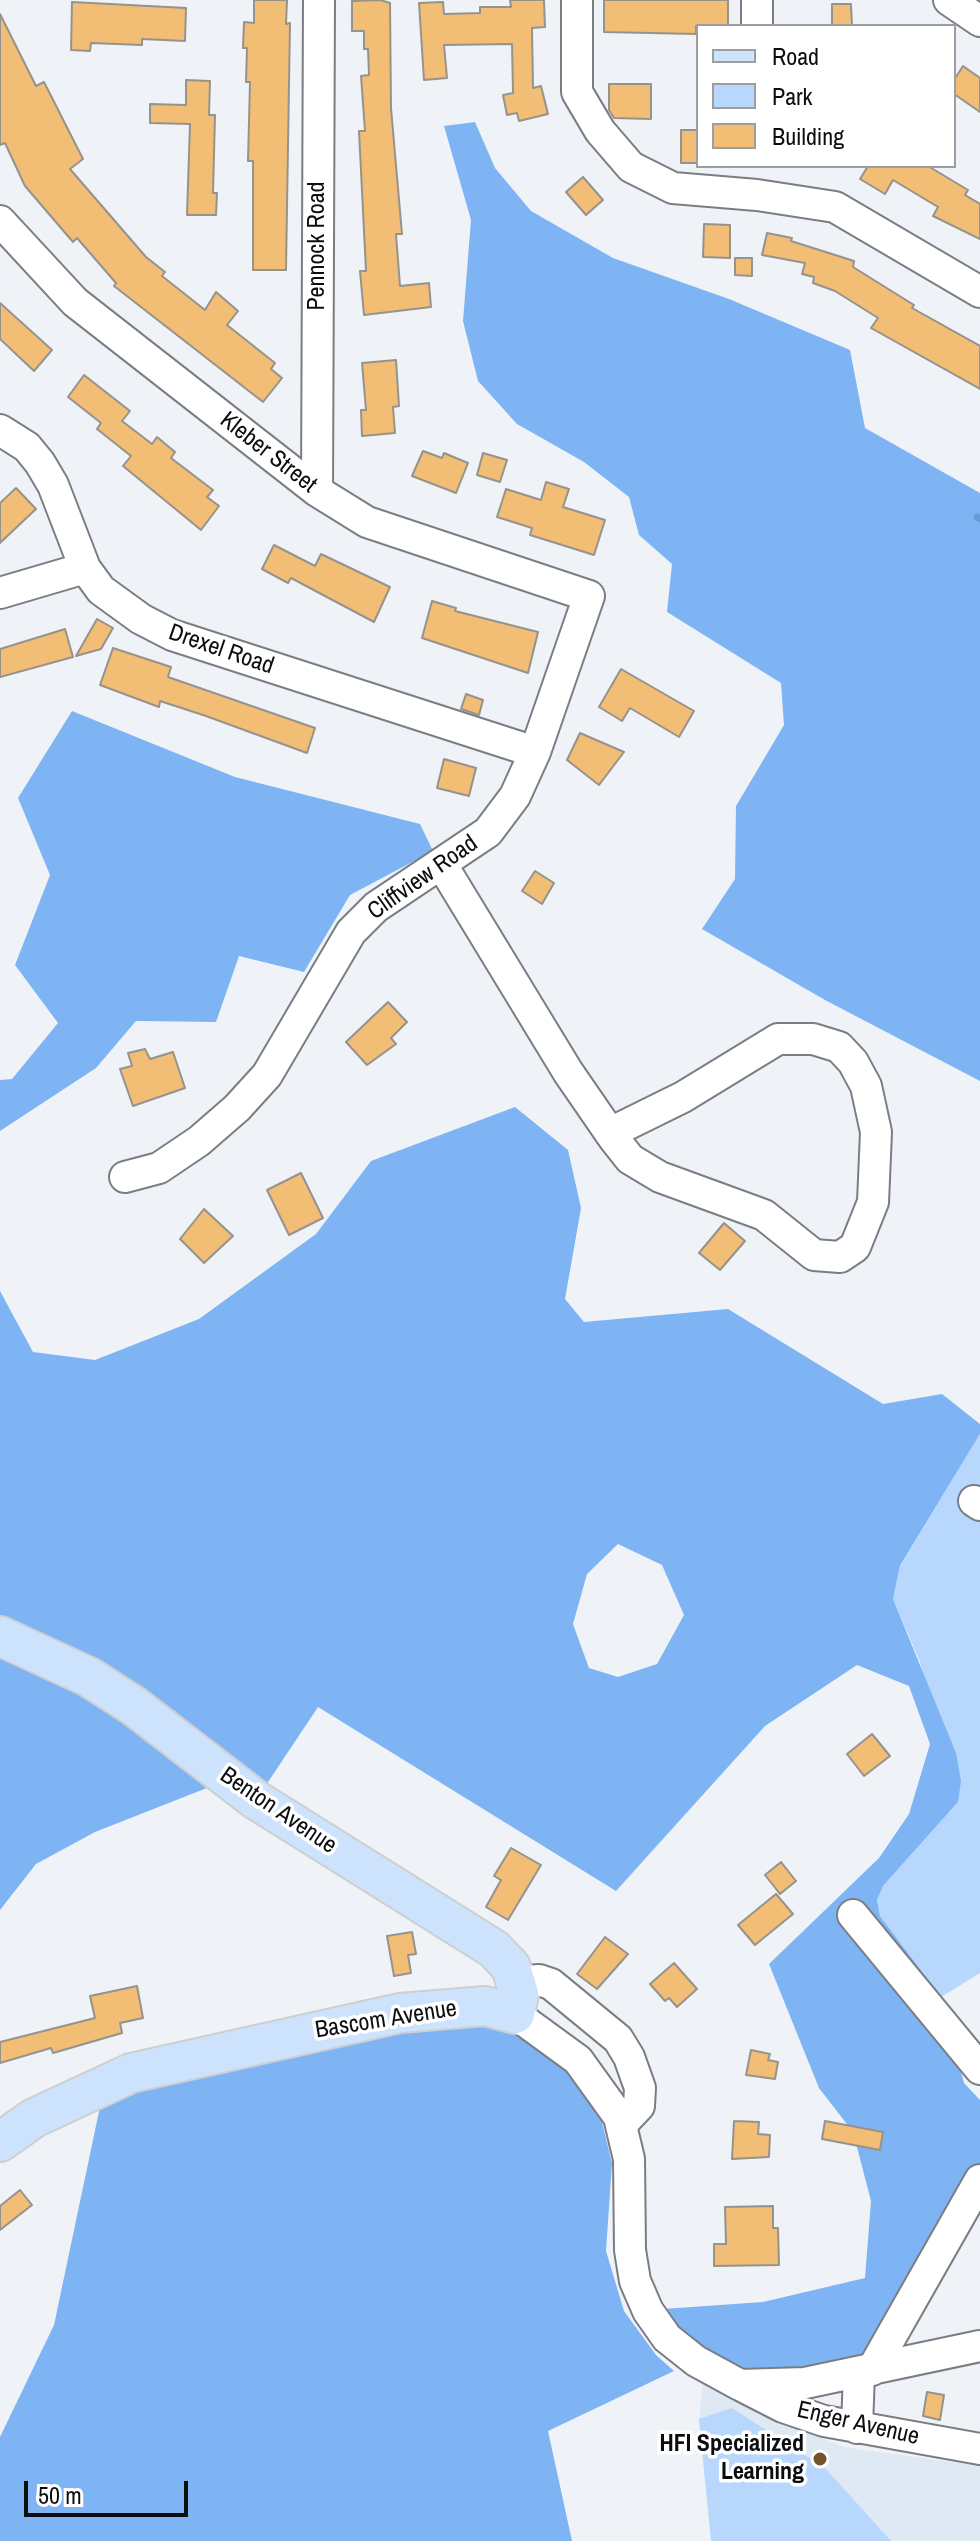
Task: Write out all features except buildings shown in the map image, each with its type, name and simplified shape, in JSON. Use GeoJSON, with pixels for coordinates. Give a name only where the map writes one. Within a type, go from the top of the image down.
{"type":"FeatureCollection","features":[{"type":"Feature","properties":{"kind":"main road","name":"Benton Avenue"},"geometry":{"type":"LineString","coordinates":[[0,1636],[89,1677],[134,1706],[256,1800],[494,1949],[511,1967],[516,1998]]}},
{"type":"Feature","properties":{"kind":"main road","name":"Bascom Avenue"},"geometry":{"type":"LineString","coordinates":[[0,2142],[34,2118],[80,2094],[131,2073],[191,2057],[400,2013],[450,2006],[485,2006],[516,1998]]}},
{"type":"Feature","properties":{"kind":"street","name":"Pennock Road"},"geometry":{"type":"LineString","coordinates":[[317,491],[319,0]]}},
{"type":"Feature","properties":{"kind":"street"},"geometry":{"type":"LineString","coordinates":[[577,0],[577,92],[600,131],[631,167],[673,188],[757,180],[835,207],[980,292]]}},
{"type":"Feature","properties":{"kind":"street"},"geometry":{"type":"LineString","coordinates":[[757,0],[757,24]]}},
{"type":"Feature","properties":{"kind":"street"},"geometry":{"type":"LineString","coordinates":[[949,0],[980,21]]}},
{"type":"Feature","properties":{"kind":"street","name":"Kleber Street"},"geometry":{"type":"LineString","coordinates":[[0,221],[75,302],[317,491],[367,522],[589,596]]}},
{"type":"Feature","properties":{"kind":"street","name":"Drexel Road"},"geometry":{"type":"LineString","coordinates":[[0,430],[27,447],[40,463],[53,485],[85,568],[101,590],[141,619],[172,635],[535,752]]}},
{"type":"Feature","properties":{"kind":"street"},"geometry":{"type":"LineString","coordinates":[[0,593],[85,568]]}},
{"type":"Feature","properties":{"kind":"street","name":"Cliffview Road"},"geometry":{"type":"LineString","coordinates":[[125,1177],[159,1168],[237,1108],[267,1075],[351,932],[376,907],[488,832],[515,796],[535,752],[589,596]]}},
{"type":"Feature","properties":{"kind":"street"},"geometry":{"type":"LineString","coordinates":[[442,865],[568,1072],[610,1133],[630,1159],[660,1177],[764,1215],[814,1255],[840,1257],[855,1247],[873,1202],[876,1132],[866,1086],[853,1062],[839,1047],[813,1039],[778,1039],[683,1097],[610,1133]]}},
{"type":"Feature","properties":{"kind":"street"},"geometry":{"type":"LineString","coordinates":[[853,1915],[980,2069]]}},
{"type":"Feature","properties":{"kind":"street"},"geometry":{"type":"LineString","coordinates":[[516,1998],[539,1980],[551,1984],[618,2039],[629,2057],[640,2088],[639,2106],[621,2125]]}},
{"type":"Feature","properties":{"kind":"street","name":"Bascom Avenue"},"geometry":{"type":"LineString","coordinates":[[516,1998],[578,2060],[621,2125],[629,2159],[630,2250],[635,2281],[648,2311],[667,2338],[696,2361],[740,2385]]}},
{"type":"Feature","properties":{"kind":"street"},"geometry":{"type":"LineString","coordinates":[[857,2428],[866,2371],[980,2180]]}},
{"type":"Feature","properties":{"kind":"street"},"geometry":{"type":"LineString","coordinates":[[740,2385],[805,2383],[980,2346]]}},
{"type":"Feature","properties":{"kind":"street","name":"Enger Avenue"},"geometry":{"type":"LineString","coordinates":[[740,2385],[783,2407],[857,2428],[980,2449]]}},
{"type":"Feature","properties":{"kind":"shaded area"},"geometry":{"type":"Polygon","coordinates":[[[475,122],[495,168],[531,211],[613,258],[729,299],[850,350],[865,428],[980,493],[980,1081],[825,1000],[702,929],[735,879],[736,806],[784,725],[781,683],[667,612],[672,564],[639,535],[629,497],[584,462],[517,424],[478,381],[463,321],[471,220],[444,126],[475,122]]]}},
{"type":"Feature","properties":{"kind":"shaded area"},"geometry":{"type":"Polygon","coordinates":[[[72,711],[235,777],[420,824],[433,851],[350,895],[304,972],[239,956],[216,1022],[136,1021],[96,1068],[0,1131],[0,1080],[12,1079],[58,1023],[15,965],[50,875],[18,798],[72,711]]]}},
{"type":"Feature","properties":{"kind":"shaded area"},"geometry":{"type":"Polygon","coordinates":[[[515,1107],[568,1150],[581,1208],[565,1299],[584,1322],[728,1309],[883,1404],[942,1394],[980,1424],[980,1434],[900,1566],[893,1599],[956,1753],[961,1781],[958,1802],[883,1886],[877,1900],[880,1916],[941,1997],[964,2083],[980,2100],[980,2197],[893,2353],[753,2379],[707,2363],[663,2309],[763,2302],[865,2278],[871,2201],[853,2132],[819,2088],[769,1964],[879,1858],[909,1814],[930,1744],[909,1686],[857,1665],[765,1726],[616,1891],[318,1707],[264,1788],[212,1786],[95,1832],[36,1864],[0,1910],[0,1291],[33,1352],[95,1360],[199,1319],[316,1234],[371,1161],[515,1107]],[[618,1544],[587,1574],[573,1624],[589,1668],[618,1677],[657,1664],[684,1615],[662,1565],[618,1544]]]}},
{"type":"Feature","properties":{"kind":"shaded area"},"geometry":{"type":"Polygon","coordinates":[[[484,2021],[540,2039],[577,2079],[602,2122],[612,2163],[606,2251],[624,2311],[656,2355],[674,2371],[548,2431],[572,2541],[0,2541],[0,2437],[54,2325],[101,2102],[172,2080],[438,2026],[484,2021]]]}},
{"type":"Feature","properties":{"kind":"shaded area","name":"HFI Specialized Learning"},"geometry":{"type":"Polygon","coordinates":[[[703,2380],[771,2408],[796,2428],[844,2447],[980,2466],[980,2541],[711,2541],[699,2419],[703,2380]]]}},
{"type":"Feature","properties":{"kind":"green space"},"geometry":{"type":"Polygon","coordinates":[[[980,1434],[980,1973],[941,1997],[880,1916],[877,1900],[883,1886],[958,1802],[920,1662],[893,1599],[900,1567],[980,1434]]]}},
{"type":"Feature","properties":{"kind":"green space"},"geometry":{"type":"Polygon","coordinates":[[[732,2408],[825,2468],[891,2541],[711,2541],[699,2419],[732,2408]]]}},
{"type":"Feature","properties":{"kind":"place","name":"HFI Specialized Learning"},"geometry":{"type":"Point","coordinates":[820,2459]}}]}
